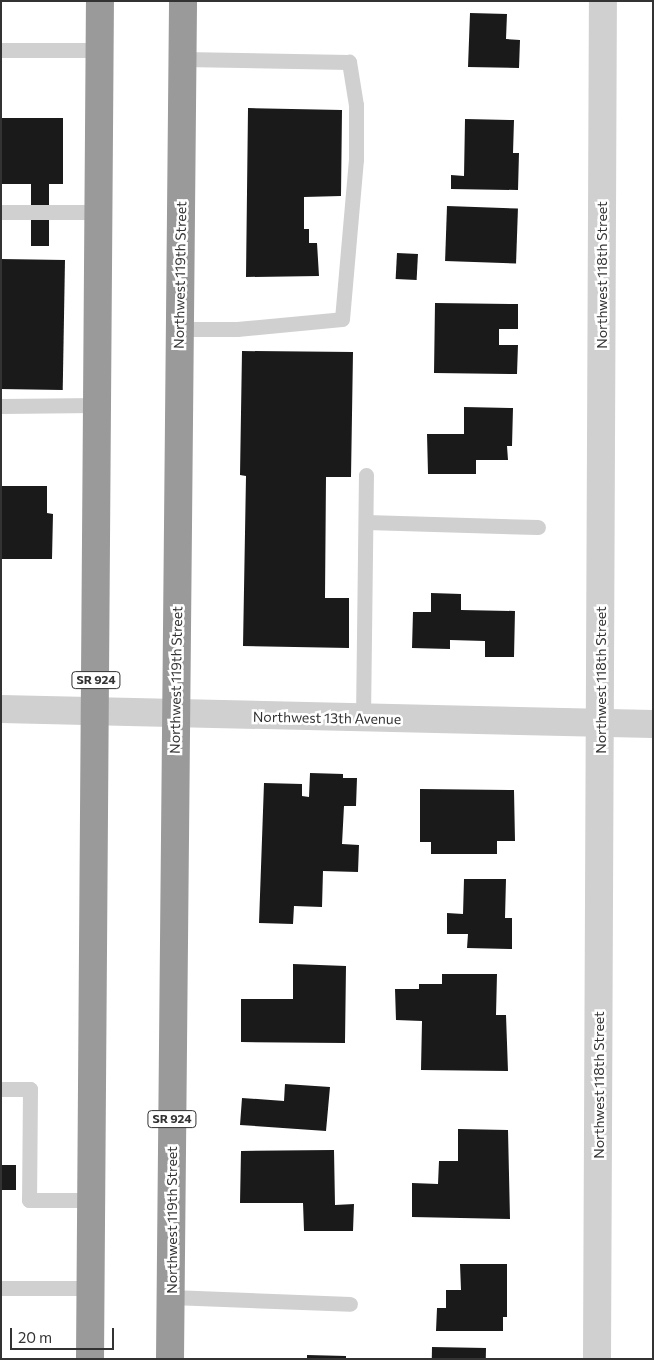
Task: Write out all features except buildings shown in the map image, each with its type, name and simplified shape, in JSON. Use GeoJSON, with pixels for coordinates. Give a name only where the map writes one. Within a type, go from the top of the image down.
{"type":"FeatureCollection","features":[{"type":"Feature","properties":{"kind":"highway","name":"SR 924"},"geometry":{"type":"LineString","coordinates":[[90,1359],[100,1]]}},
{"type":"Feature","properties":{"kind":"highway","name":"Northwest 119th Street"},"geometry":{"type":"LineString","coordinates":[[170,1359],[183,1]]}},
{"type":"Feature","properties":{"kind":"street","name":"Northwest 118th Street"},"geometry":{"type":"LineString","coordinates":[[597,1359],[603,1]]}},
{"type":"Feature","properties":{"kind":"street","name":"Northwest 13th Avenue"},"geometry":{"type":"LineString","coordinates":[[1,709],[653,724]]}},
{"type":"Feature","properties":{"kind":"lane"},"geometry":{"type":"LineString","coordinates":[[1,50],[99,50]]}},
{"type":"Feature","properties":{"kind":"lane"},"geometry":{"type":"LineString","coordinates":[[179,330],[237,329],[342,319],[356,160],[356,105],[349,62],[183,59]]}},
{"type":"Feature","properties":{"kind":"lane"},"geometry":{"type":"LineString","coordinates":[[1,212],[98,212]]}},
{"type":"Feature","properties":{"kind":"lane"},"geometry":{"type":"LineString","coordinates":[[1,406],[97,405]]}},
{"type":"Feature","properties":{"kind":"lane"},"geometry":{"type":"LineString","coordinates":[[363,718],[366,475]]}},
{"type":"Feature","properties":{"kind":"lane"},"geometry":{"type":"LineString","coordinates":[[366,522],[538,527]]}},
{"type":"Feature","properties":{"kind":"lane"},"geometry":{"type":"LineString","coordinates":[[1,1089],[30,1089],[29,1200],[92,1200]]}},
{"type":"Feature","properties":{"kind":"lane"},"geometry":{"type":"LineString","coordinates":[[1,1288],[91,1288]]}},
{"type":"Feature","properties":{"kind":"lane"},"geometry":{"type":"LineString","coordinates":[[171,1297],[350,1304]]}}]}
